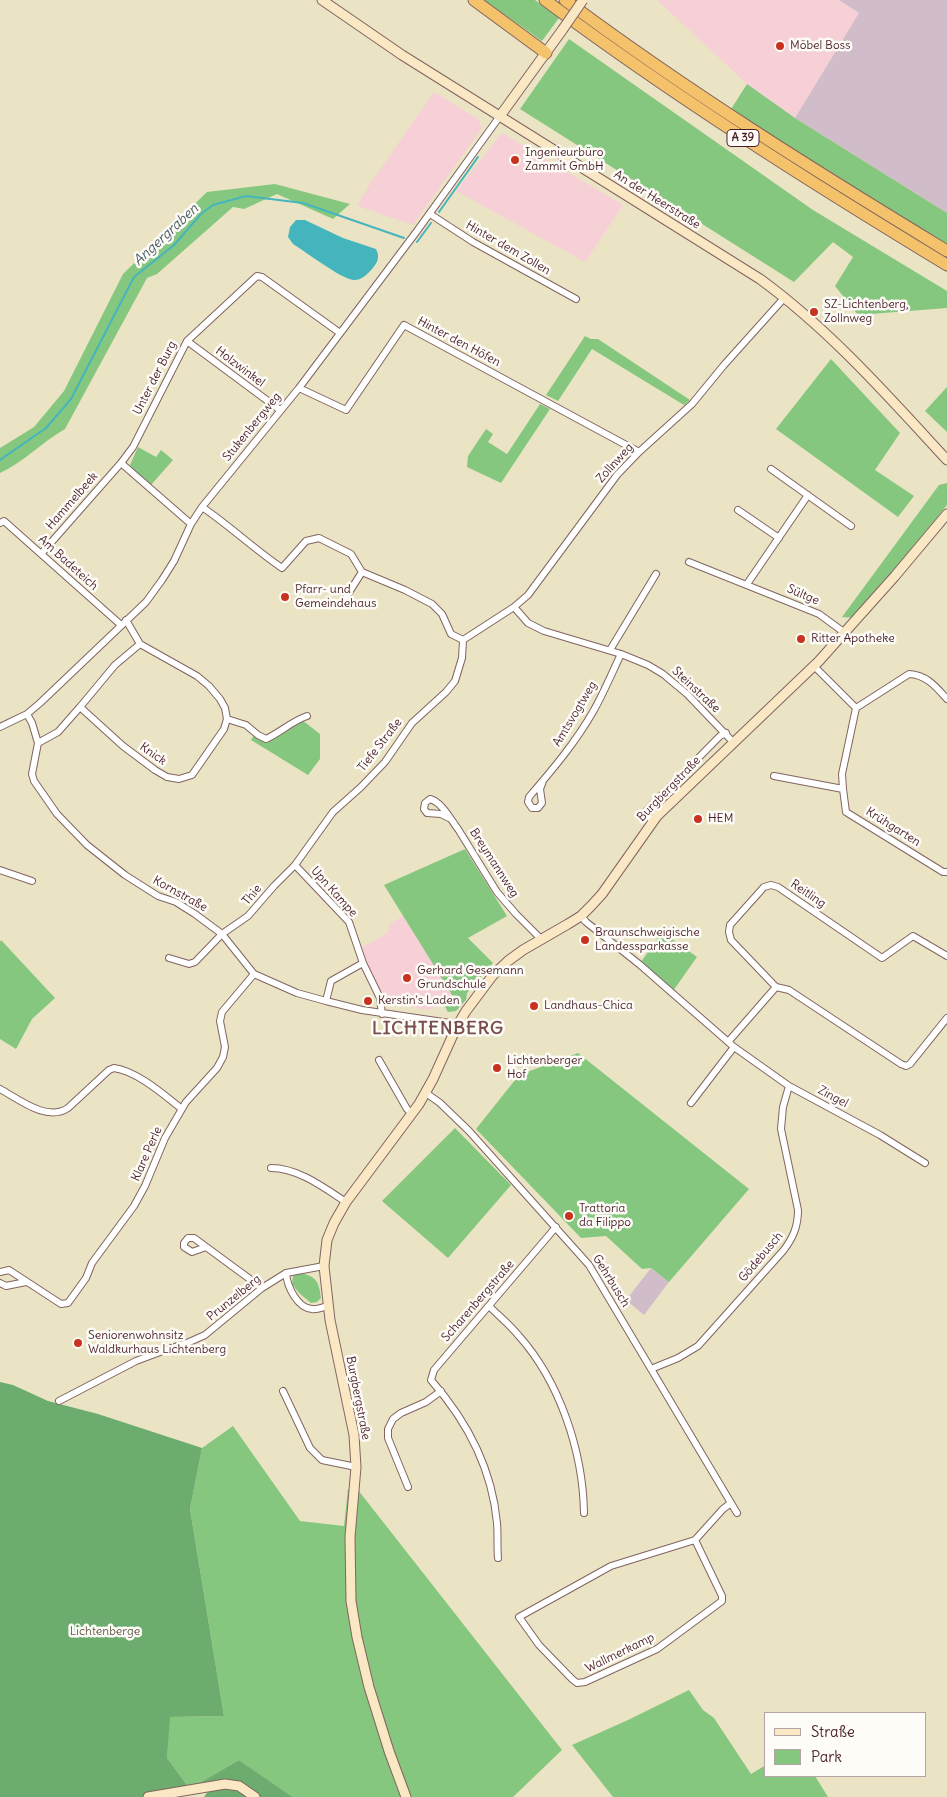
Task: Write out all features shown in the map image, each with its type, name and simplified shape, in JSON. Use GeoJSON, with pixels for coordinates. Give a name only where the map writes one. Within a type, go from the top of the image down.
{"type":"FeatureCollection","features":[{"type":"Feature","properties":{"kind":"highway"},"geometry":{"type":"LineString","coordinates":[[474,0],[546,52]]}},
{"type":"Feature","properties":{"kind":"highway","name":"A 39"},"geometry":{"type":"LineString","coordinates":[[545,0],[656,79],[768,155],[947,265]]}},
{"type":"Feature","properties":{"kind":"highway","name":"A 39"},"geometry":{"type":"LineString","coordinates":[[565,0],[662,69],[775,145],[947,251]]}},
{"type":"Feature","properties":{"kind":"street","name":"An der Heerstraße"},"geometry":{"type":"LineString","coordinates":[[322,0],[402,55],[760,279],[822,330],[947,460]]}},
{"type":"Feature","properties":{"kind":"street"},"geometry":{"type":"LineString","coordinates":[[500,116],[584,0]]}},
{"type":"Feature","properties":{"kind":"street","name":"Stukenbergweg"},"geometry":{"type":"LineString","coordinates":[[0,727],[26,714],[146,602],[174,561],[190,524],[202,507],[299,388],[430,214],[500,116]]}},
{"type":"Feature","properties":{"kind":"street","name":"Hinter dem Zollen"},"geometry":{"type":"LineString","coordinates":[[430,214],[473,242],[576,298]]}},
{"type":"Feature","properties":{"kind":"street","name":"Unter der Burg"},"geometry":{"type":"LineString","coordinates":[[121,463],[133,447],[187,341],[257,276],[262,277],[340,333]]}},
{"type":"Feature","properties":{"kind":"street","name":"Zollnweg"},"geometry":{"type":"LineString","coordinates":[[463,640],[514,607],[528,594],[610,483],[695,401],[724,365],[785,298]]}},
{"type":"Feature","properties":{"kind":"street","name":"Hinter den Höfen"},"geometry":{"type":"LineString","coordinates":[[299,388],[346,410],[404,325],[640,452]]}},
{"type":"Feature","properties":{"kind":"street","name":"Holzwinkel"},"geometry":{"type":"LineString","coordinates":[[187,341],[280,410]]}},
{"type":"Feature","properties":{"kind":"street"},"geometry":{"type":"LineString","coordinates":[[934,445],[947,449]]}},
{"type":"Feature","properties":{"kind":"street"},"geometry":{"type":"LineString","coordinates":[[121,463],[190,524]]}},
{"type":"Feature","properties":{"kind":"street","name":"Hammelbeek"},"geometry":{"type":"LineString","coordinates":[[41,554],[121,463]]}},
{"type":"Feature","properties":{"kind":"street"},"geometry":{"type":"LineString","coordinates":[[771,469],[851,526]]}},
{"type":"Feature","properties":{"kind":"street"},"geometry":{"type":"LineString","coordinates":[[748,584],[808,495]]}},
{"type":"Feature","properties":{"kind":"street"},"geometry":{"type":"LineString","coordinates":[[202,507],[282,568],[306,541],[320,538],[351,554],[362,572],[405,590],[432,604],[439,610],[454,637],[463,640]]}},
{"type":"Feature","properties":{"kind":"street"},"geometry":{"type":"LineString","coordinates":[[738,510],[779,538]]}},
{"type":"Feature","properties":{"kind":"street","name":"Burgbergstraße"},"geometry":{"type":"LineString","coordinates":[[406,1797],[391,1758],[369,1687],[352,1614],[349,1567],[356,1467],[353,1429],[338,1364],[328,1306],[324,1266],[328,1240],[346,1202],[426,1093],[457,1026],[473,1000],[501,966],[523,950],[581,916],[602,894],[653,821],[845,634],[947,514]]}},
{"type":"Feature","properties":{"kind":"street","name":"Am Badeteich"},"geometry":{"type":"LineString","coordinates":[[0,523],[4,521],[123,622]]}},
{"type":"Feature","properties":{"kind":"street","name":"Sültge"},"geometry":{"type":"LineString","coordinates":[[689,562],[819,614],[845,634]]}},
{"type":"Feature","properties":{"kind":"street"},"geometry":{"type":"LineString","coordinates":[[342,605],[362,572]]}},
{"type":"Feature","properties":{"kind":"street"},"geometry":{"type":"LineString","coordinates":[[610,650],[656,574]]}},
{"type":"Feature","properties":{"kind":"street","name":"Steinstraße"},"geometry":{"type":"LineString","coordinates":[[514,607],[528,623],[537,628],[621,654],[648,665],[663,674],[691,698],[734,743]]}},
{"type":"Feature","properties":{"kind":"street"},"geometry":{"type":"LineString","coordinates":[[123,622],[140,644],[197,676],[209,686],[225,708],[227,719],[246,725],[258,735],[266,738],[277,734],[300,718],[307,716]]}},
{"type":"Feature","properties":{"kind":"street","name":"Tiefe Straße"},"geometry":{"type":"LineString","coordinates":[[295,866],[333,812],[385,762],[412,723],[446,692],[455,681],[462,658],[463,640]]}},
{"type":"Feature","properties":{"kind":"street"},"geometry":{"type":"LineString","coordinates":[[26,714],[32,723],[38,743],[58,732],[104,677],[140,644]]}},
{"type":"Feature","properties":{"kind":"street","name":"Amtsvogtweg"},"geometry":{"type":"LineString","coordinates":[[543,781],[571,746],[594,709],[621,654]]}},
{"type":"Feature","properties":{"kind":"street"},"geometry":{"type":"LineString","coordinates":[[814,666],[856,708],[909,674],[925,678],[947,699]]}},
{"type":"Feature","properties":{"kind":"street","name":"Knick"},"geometry":{"type":"LineString","coordinates":[[80,707],[123,746],[155,770],[167,777],[179,779],[192,775],[224,729],[227,719]]}},
{"type":"Feature","properties":{"kind":"street","name":"Krühgarten"},"geometry":{"type":"LineString","coordinates":[[856,708],[842,774],[846,812],[942,872],[947,872]]}},
{"type":"Feature","properties":{"kind":"street"},"geometry":{"type":"LineString","coordinates":[[653,821],[644,813],[720,736],[726,733]]}},
{"type":"Feature","properties":{"kind":"street","name":"Kornstraße"},"geometry":{"type":"LineString","coordinates":[[38,743],[32,774],[34,781],[57,814],[87,844],[125,875],[158,896],[176,902],[222,934],[254,974],[297,993],[326,1001],[382,1014],[445,1022],[457,1026]]}},
{"type":"Feature","properties":{"kind":"street"},"geometry":{"type":"LineString","coordinates":[[774,776],[843,789]]}},
{"type":"Feature","properties":{"kind":"street","name":"Breymannweg"},"geometry":{"type":"LineString","coordinates":[[451,819],[497,892],[541,939]]}},
{"type":"Feature","properties":{"kind":"street","name":"Thie"},"geometry":{"type":"LineString","coordinates":[[169,958],[185,963],[193,963],[222,934],[248,916],[274,886],[295,866]]}},
{"type":"Feature","properties":{"kind":"street","name":"Upn Kampe"},"geometry":{"type":"LineString","coordinates":[[295,866],[349,922],[363,963],[380,998],[382,1014]]}},
{"type":"Feature","properties":{"kind":"street"},"geometry":{"type":"LineString","coordinates":[[0,870],[32,881]]}},
{"type":"Feature","properties":{"kind":"street","name":"Reitling"},"geometry":{"type":"LineString","coordinates":[[947,956],[913,936],[882,958],[778,887],[771,885],[764,887],[730,925],[729,932],[731,940],[776,988],[789,990],[906,1066],[910,1064],[947,1018]]}},
{"type":"Feature","properties":{"kind":"street","name":"Zingel"},"geometry":{"type":"LineString","coordinates":[[581,916],[734,1047],[789,1086],[866,1128],[924,1163]]}},
{"type":"Feature","properties":{"kind":"street"},"geometry":{"type":"LineString","coordinates":[[326,1001],[332,981],[363,963]]}},
{"type":"Feature","properties":{"kind":"street","name":"Klare Perle"},"geometry":{"type":"LineString","coordinates":[[0,1272],[9,1270],[61,1304],[68,1303],[86,1278],[92,1262],[134,1206],[145,1186],[165,1138],[186,1102],[217,1068],[223,1057],[225,1047],[220,1021],[222,1012],[254,974]]}},
{"type":"Feature","properties":{"kind":"street"},"geometry":{"type":"LineString","coordinates":[[728,1042],[776,988]]}},
{"type":"Feature","properties":{"kind":"street"},"geometry":{"type":"LineString","coordinates":[[691,1103],[734,1047]]}},
{"type":"Feature","properties":{"kind":"street"},"geometry":{"type":"LineString","coordinates":[[379,1060],[406,1108],[412,1114]]}},
{"type":"Feature","properties":{"kind":"street"},"geometry":{"type":"LineString","coordinates":[[0,1089],[38,1110],[53,1114],[61,1113],[109,1070],[114,1068],[130,1073],[182,1109]]}},
{"type":"Feature","properties":{"kind":"street","name":"Gödebusch"},"geometry":{"type":"LineString","coordinates":[[651,1369],[678,1358],[698,1346],[783,1251],[793,1237],[798,1223],[798,1210],[781,1129],[783,1107],[789,1086]]}},
{"type":"Feature","properties":{"kind":"street","name":"Gehrbusch"},"geometry":{"type":"LineString","coordinates":[[426,1093],[440,1103],[469,1131],[589,1265],[737,1513]]}},
{"type":"Feature","properties":{"kind":"street"},"geometry":{"type":"LineString","coordinates":[[271,1168],[284,1168],[309,1179],[346,1202]]}},
{"type":"Feature","properties":{"kind":"street","name":"Scharenbergstraße"},"geometry":{"type":"LineString","coordinates":[[441,1391],[431,1380],[434,1370],[556,1227]]}},
{"type":"Feature","properties":{"kind":"street"},"geometry":{"type":"LineString","coordinates":[[206,1246],[262,1288]]}},
{"type":"Feature","properties":{"kind":"street","name":"Prunzelberg"},"geometry":{"type":"LineString","coordinates":[[59,1401],[136,1361],[205,1335],[262,1288],[286,1273],[324,1266]]}},
{"type":"Feature","properties":{"kind":"street"},"geometry":{"type":"LineString","coordinates":[[286,1273],[287,1284],[291,1292],[305,1308],[314,1310],[328,1306]]}},
{"type":"Feature","properties":{"kind":"street"},"geometry":{"type":"LineString","coordinates":[[0,1284],[6,1286],[26,1282]]}},
{"type":"Feature","properties":{"kind":"street"},"geometry":{"type":"LineString","coordinates":[[489,1306],[520,1336],[541,1365],[562,1407],[578,1453],[584,1495],[584,1513]]}},
{"type":"Feature","properties":{"kind":"street"},"geometry":{"type":"LineString","coordinates":[[283,1391],[310,1448],[322,1460],[356,1467]]}},
{"type":"Feature","properties":{"kind":"street"},"geometry":{"type":"LineString","coordinates":[[408,1487],[388,1438],[388,1429],[394,1419],[401,1413],[426,1402],[441,1391],[467,1427],[486,1470],[497,1523],[498,1558]]}},
{"type":"Feature","properties":{"kind":"street"},"geometry":{"type":"LineString","coordinates":[[695,1540],[722,1509],[731,1503]]}},
{"type":"Feature","properties":{"kind":"street","name":"Wallmerkamp"},"geometry":{"type":"LineString","coordinates":[[695,1540],[722,1596],[722,1601],[657,1649],[585,1682],[578,1683],[572,1679],[539,1645],[519,1617],[611,1566],[695,1540]]}},
{"type":"Feature","properties":{"kind":"street"},"geometry":{"type":"LineString","coordinates":[[148,1797],[225,1784],[239,1786],[255,1797]]}},
{"type":"Feature","properties":{"kind":"shaded area"},"geometry":{"type":"Polygon","coordinates":[[[657,0],[839,0],[859,13],[795,118],[747,84],[657,0]]]}},
{"type":"Feature","properties":{"kind":"shaded area"},"geometry":{"type":"Polygon","coordinates":[[[839,0],[947,0],[947,213],[795,118],[859,13],[839,0]]]}},
{"type":"Feature","properties":{"kind":"shaded area"},"geometry":{"type":"Polygon","coordinates":[[[434,92],[478,119],[482,128],[413,225],[357,206],[370,184],[434,92]]]}},
{"type":"Feature","properties":{"kind":"shaded area"},"geometry":{"type":"Polygon","coordinates":[[[502,133],[623,205],[585,262],[456,191],[502,133]]]}},
{"type":"Feature","properties":{"kind":"shaded area","name":"Gerhard Gesemann Grundschule"},"geometry":{"type":"Polygon","coordinates":[[[403,916],[455,999],[427,1010],[400,1004],[383,994],[360,948],[388,933],[389,925],[403,916]]]}},
{"type":"Feature","properties":{"kind":"shaded area"},"geometry":{"type":"Polygon","coordinates":[[[651,1268],[669,1282],[644,1315],[626,1300],[651,1268]]]}},
{"type":"Feature","properties":{"kind":"green space"},"geometry":{"type":"Polygon","coordinates":[[[484,0],[535,0],[559,18],[542,41],[484,0]]]}},
{"type":"Feature","properties":{"kind":"green space"},"geometry":{"type":"Polygon","coordinates":[[[569,39],[813,210],[947,291],[947,308],[858,315],[835,286],[853,257],[833,242],[794,282],[520,109],[569,39]]]}},
{"type":"Feature","properties":{"kind":"green space"},"geometry":{"type":"Polygon","coordinates":[[[747,84],[795,118],[947,213],[947,272],[719,128],[747,84]]]}},
{"type":"Feature","properties":{"kind":"green space"},"geometry":{"type":"Polygon","coordinates":[[[275,184],[350,204],[333,219],[277,194],[244,209],[233,207],[157,274],[147,278],[65,429],[0,473],[0,448],[34,427],[64,391],[123,274],[207,192],[275,184]]]}},
{"type":"Feature","properties":{"kind":"green space"},"geometry":{"type":"Polygon","coordinates":[[[585,336],[591,339],[598,339],[690,400],[684,405],[592,349],[558,401],[546,395],[585,336]]]}},
{"type":"Feature","properties":{"kind":"green space"},"geometry":{"type":"Polygon","coordinates":[[[831,359],[900,433],[875,470],[914,496],[898,517],[776,429],[831,359]]]}},
{"type":"Feature","properties":{"kind":"green space"},"geometry":{"type":"Polygon","coordinates":[[[947,387],[947,432],[925,411],[947,387]]]}},
{"type":"Feature","properties":{"kind":"green space"},"geometry":{"type":"Polygon","coordinates":[[[540,404],[550,409],[501,483],[467,467],[468,456],[486,429],[493,434],[488,442],[507,454],[540,404]]]}},
{"type":"Feature","properties":{"kind":"green space"},"geometry":{"type":"Polygon","coordinates":[[[138,447],[156,457],[161,450],[173,460],[151,485],[130,465],[138,447]]]}},
{"type":"Feature","properties":{"kind":"green space"},"geometry":{"type":"Polygon","coordinates":[[[947,483],[947,505],[856,618],[842,617],[939,485],[947,483]]]}},
{"type":"Feature","properties":{"kind":"green space"},"geometry":{"type":"Polygon","coordinates":[[[302,720],[320,734],[320,759],[308,775],[251,740],[254,735],[268,739],[274,738],[302,720]]]}},
{"type":"Feature","properties":{"kind":"green space"},"geometry":{"type":"Polygon","coordinates":[[[465,849],[507,916],[468,938],[493,963],[467,993],[466,1000],[456,1011],[448,1012],[443,1003],[454,998],[384,885],[465,849]]]}},
{"type":"Feature","properties":{"kind":"green space"},"geometry":{"type":"Polygon","coordinates":[[[662,932],[697,957],[673,991],[641,962],[662,932]]]}},
{"type":"Feature","properties":{"kind":"green space"},"geometry":{"type":"Polygon","coordinates":[[[1,940],[55,998],[32,1019],[16,1049],[0,1039],[1,940]]]}},
{"type":"Feature","properties":{"kind":"green space"},"geometry":{"type":"Polygon","coordinates":[[[578,1053],[749,1189],[669,1282],[651,1268],[642,1269],[606,1236],[581,1238],[476,1129],[519,1075],[578,1053]]]}},
{"type":"Feature","properties":{"kind":"green space"},"geometry":{"type":"Polygon","coordinates":[[[455,1128],[511,1185],[448,1258],[382,1201],[455,1128]]]}},
{"type":"Feature","properties":{"kind":"green space"},"geometry":{"type":"Polygon","coordinates":[[[301,1273],[311,1276],[318,1284],[321,1298],[317,1302],[311,1303],[292,1284],[293,1276],[301,1273]]]}},
{"type":"Feature","properties":{"kind":"green space","name":"Lichtenberge"},"geometry":{"type":"Polygon","coordinates":[[[0,1382],[13,1385],[48,1401],[98,1414],[202,1448],[190,1509],[224,1716],[170,1717],[167,1758],[187,1785],[201,1782],[239,1760],[293,1797],[204,1797],[209,1790],[168,1797],[0,1797],[0,1382]]]}},
{"type":"Feature","properties":{"kind":"green space"},"geometry":{"type":"Polygon","coordinates":[[[233,1426],[300,1521],[344,1526],[348,1489],[358,1490],[562,1750],[513,1797],[293,1797],[239,1760],[201,1782],[187,1785],[167,1758],[169,1717],[224,1716],[190,1509],[202,1448],[233,1426]]]}},
{"type":"Feature","properties":{"kind":"green space"},"geometry":{"type":"Polygon","coordinates":[[[689,1690],[703,1710],[714,1718],[751,1774],[764,1766],[764,1777],[816,1777],[828,1797],[613,1797],[572,1745],[689,1690]]]}},
{"type":"Feature","properties":{"kind":"water"},"geometry":{"type":"Polygon","coordinates":[[[296,220],[305,220],[343,238],[376,249],[378,259],[376,264],[358,280],[340,275],[293,244],[288,237],[290,227],[296,220]]]}},
{"type":"Feature","properties":{"kind":"waterway","name":"Angergraben"},"geometry":{"type":"LineString","coordinates":[[439,212],[478,157]]}},
{"type":"Feature","properties":{"kind":"waterway","name":"Angergraben"},"geometry":{"type":"LineString","coordinates":[[0,460],[46,428],[71,399],[134,277],[174,245],[201,214],[213,205],[246,196],[303,203],[404,238]]}},
{"type":"Feature","properties":{"kind":"waterway","name":"Angergraben"},"geometry":{"type":"LineString","coordinates":[[417,242],[431,223]]}},
{"type":"Feature","properties":{"kind":"place","name":"Möbel Boss"},"geometry":{"type":"Point","coordinates":[780,46]}},
{"type":"Feature","properties":{"kind":"place","name":"Ingenieurbüro Zammit GmbH"},"geometry":{"type":"Point","coordinates":[515,160]}},
{"type":"Feature","properties":{"kind":"place","name":"SZ-Lichtenberg, Zollnweg"},"geometry":{"type":"Point","coordinates":[814,312]}},
{"type":"Feature","properties":{"kind":"place","name":"Pfarr- und Gemeindehaus"},"geometry":{"type":"Point","coordinates":[285,597]}},
{"type":"Feature","properties":{"kind":"place","name":"Ritter Apotheke"},"geometry":{"type":"Point","coordinates":[801,639]}},
{"type":"Feature","properties":{"kind":"place","name":"HEM"},"geometry":{"type":"Point","coordinates":[698,819]}},
{"type":"Feature","properties":{"kind":"place","name":"Braunschweigische Landessparkasse"},"geometry":{"type":"Point","coordinates":[585,940]}},
{"type":"Feature","properties":{"kind":"place","name":"Gerhard Gesemann Grundschule"},"geometry":{"type":"Point","coordinates":[407,978]}},
{"type":"Feature","properties":{"kind":"place","name":"Kerstin's Laden"},"geometry":{"type":"Point","coordinates":[368,1001]}},
{"type":"Feature","properties":{"kind":"place","name":"Landhaus-Chica"},"geometry":{"type":"Point","coordinates":[534,1006]}},
{"type":"Feature","properties":{"kind":"place","name":"Lichtenberger Hof"},"geometry":{"type":"Point","coordinates":[497,1068]}},
{"type":"Feature","properties":{"kind":"place","name":"Trattoria da Filippo"},"geometry":{"type":"Point","coordinates":[569,1216]}},
{"type":"Feature","properties":{"kind":"place","name":"Seniorenwohnsitz Waldkurhaus Lichtenberg"},"geometry":{"type":"Point","coordinates":[78,1343]}},
{"type":"Feature","properties":{"kind":"district","name":"LICHTENBERG"},"geometry":{"type":"Point","coordinates":[438,1029]}}]}
